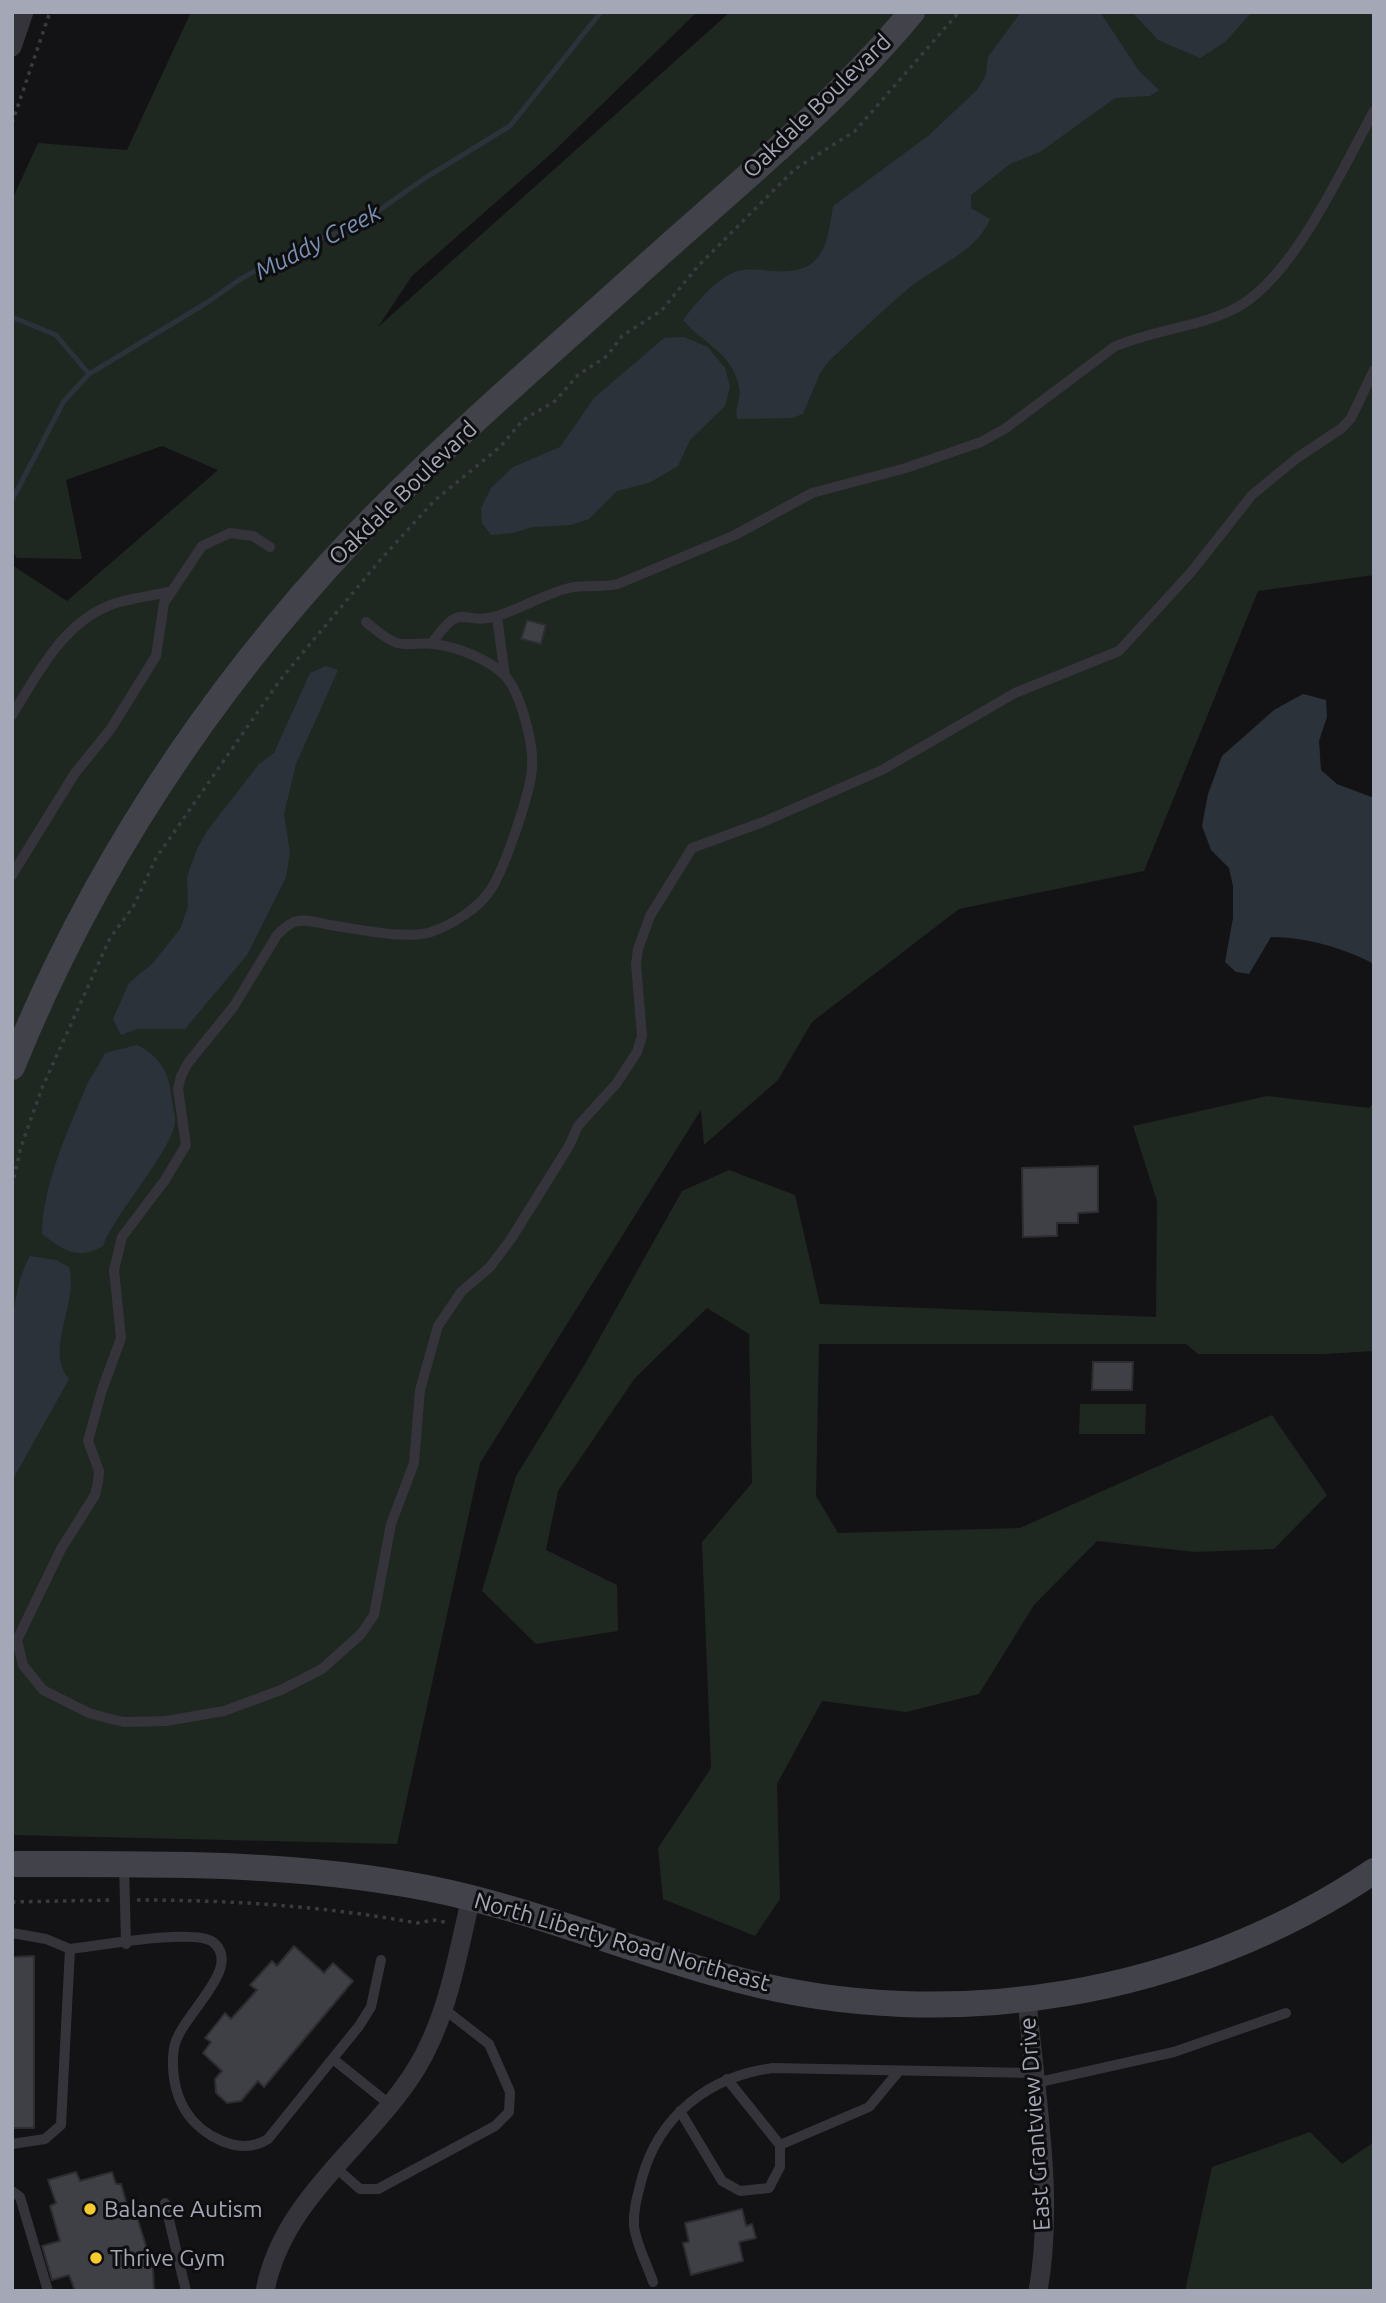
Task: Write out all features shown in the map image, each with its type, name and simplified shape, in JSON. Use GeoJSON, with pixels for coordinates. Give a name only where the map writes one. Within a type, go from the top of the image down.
{"type":"FeatureCollection","features":[{"type":"Feature","properties":{"kind":"main road","name":"Oakdale Boulevard"},"geometry":{"type":"LineString","coordinates":[[12,1067],[69,942],[122,845],[214,706],[282,619],[395,497],[839,91],[912,12]]}},
{"type":"Feature","properties":{"kind":"main road","name":"North Liberty Road Northeast"},"geometry":{"type":"LineString","coordinates":[[12,1864],[218,1864],[302,1869],[427,1888],[549,1919],[694,1968],[743,1981],[822,1996],[917,2005],[1027,1999],[1085,1990],[1146,1975],[1213,1953],[1312,1909],[1374,1871]]}},
{"type":"Feature","properties":{"kind":"street"},"geometry":{"type":"LineString","coordinates":[[12,47],[24,12]]}},
{"type":"Feature","properties":{"kind":"street"},"geometry":{"type":"LineString","coordinates":[[265,2291],[278,2251],[294,2220],[389,2104],[415,2070],[432,2040],[444,2009],[471,1898]]}},
{"type":"Feature","properties":{"kind":"street","name":"East Grantview Drive"},"geometry":{"type":"LineString","coordinates":[[1027,1999],[1044,2229],[1038,2291]]}},
{"type":"Feature","properties":{"kind":"lane"},"geometry":{"type":"LineString","coordinates":[[432,643],[449,621],[458,616],[497,617],[570,587],[618,584],[735,535],[823,489],[906,468],[981,442],[1006,428],[1114,348],[1133,339],[1233,310],[1254,297],[1278,275],[1314,218],[1374,111]]}},
{"type":"Feature","properties":{"kind":"lane"},"geometry":{"type":"LineString","coordinates":[[497,617],[505,676],[521,708],[533,767],[491,891],[456,920],[427,933],[356,929],[309,921],[296,921],[286,926],[277,935],[234,1006],[188,1063],[181,1076],[178,1089],[186,1145],[165,1180],[122,1237],[116,1254],[114,1270],[121,1338],[102,1390],[88,1441],[99,1471],[95,1494],[61,1549],[17,1640],[23,1665],[43,1690],[89,1713],[146,1723],[224,1711],[281,1690],[322,1669],[361,1634],[374,1615],[391,1524],[414,1463],[420,1390],[438,1326],[461,1292],[490,1267],[511,1240],[578,1126],[616,1084],[636,1052],[642,1036],[636,964],[638,949],[650,916],[692,848],[763,822],[882,770],[1015,693],[1119,651],[1192,571],[1252,495],[1297,458],[1342,428],[1351,418],[1374,370]]}},
{"type":"Feature","properties":{"kind":"lane"},"geometry":{"type":"LineString","coordinates":[[12,875],[75,773],[110,730],[156,656],[164,603],[202,546],[218,536],[242,533],[270,547]]}},
{"type":"Feature","properties":{"kind":"lane"},"geometry":{"type":"LineString","coordinates":[[12,715],[52,651],[79,624],[118,602],[169,593]]}},
{"type":"Feature","properties":{"kind":"lane"},"geometry":{"type":"LineString","coordinates":[[366,622],[398,643],[432,643],[471,655],[505,676]]}},
{"type":"Feature","properties":{"kind":"lane"},"geometry":{"type":"LineString","coordinates":[[124,1864],[126,1944]]}},
{"type":"Feature","properties":{"kind":"lane"},"geometry":{"type":"LineString","coordinates":[[12,1933],[46,1938],[70,1949],[198,1936],[213,1942],[222,1954],[224,1965],[218,1978],[179,2031],[173,2068],[176,2090],[186,2111],[218,2139],[245,2147],[258,2145],[268,2139],[333,2059],[371,2007],[381,1961]]}},
{"type":"Feature","properties":{"kind":"lane"},"geometry":{"type":"LineString","coordinates":[[12,2144],[45,2139],[61,2125],[70,1949]]}},
{"type":"Feature","properties":{"kind":"lane"},"geometry":{"type":"LineString","coordinates":[[335,2167],[360,2189],[378,2189],[495,2126],[509,2112],[510,2092],[489,2044],[444,2009]]}},
{"type":"Feature","properties":{"kind":"lane"},"geometry":{"type":"LineString","coordinates":[[653,2282],[634,2228],[634,2208],[656,2139],[698,2094],[727,2079],[773,2068],[1034,2078],[1174,2052],[1286,2013]]}},
{"type":"Feature","properties":{"kind":"lane"},"geometry":{"type":"LineString","coordinates":[[333,2059],[389,2104]]}},
{"type":"Feature","properties":{"kind":"lane"},"geometry":{"type":"LineString","coordinates":[[780,2145],[869,2107],[899,2071]]}},
{"type":"Feature","properties":{"kind":"lane"},"geometry":{"type":"LineString","coordinates":[[680,2111],[722,2181],[740,2191],[769,2188],[780,2167],[780,2145],[727,2079]]}},
{"type":"Feature","properties":{"kind":"lane"},"geometry":{"type":"LineString","coordinates":[[12,2191],[20,2197],[48,2291]]}},
{"type":"Feature","properties":{"kind":"lane"},"geometry":{"type":"LineString","coordinates":[[165,2203],[186,2291]]}},
{"type":"Feature","properties":{"kind":"path"},"geometry":{"type":"LineString","coordinates":[[12,123],[50,12]]}},
{"type":"Feature","properties":{"kind":"path"},"geometry":{"type":"LineString","coordinates":[[12,1186],[21,1147],[43,1088],[110,938],[133,907],[163,847],[280,680],[382,558],[434,501],[501,446],[523,420],[555,401],[578,375],[607,356],[622,336],[662,310],[698,266],[795,169],[855,131],[958,12]]}},
{"type":"Feature","properties":{"kind":"path"},"geometry":{"type":"LineString","coordinates":[[12,1902],[204,1900],[299,1907],[416,1923],[434,1920],[464,1927]]}},
{"type":"Feature","properties":{"kind":"shaded area"},"geometry":{"type":"Polygon","coordinates":[[[191,12],[697,12],[553,152],[412,276],[378,327],[730,12],[1374,12],[1374,575],[1258,591],[1144,871],[959,909],[812,1022],[778,1080],[704,1145],[701,1110],[480,1463],[397,1844],[12,1835],[12,565],[67,601],[218,470],[162,446],[66,480],[82,559],[17,558],[12,551],[12,200],[38,143],[127,150],[191,12]]]}},
{"type":"Feature","properties":{"kind":"shaded area"},"geometry":{"type":"Polygon","coordinates":[[[1021,12],[1100,12],[1139,71],[1159,90],[1150,96],[1115,98],[1040,152],[1010,164],[971,195],[971,208],[990,219],[984,231],[965,250],[909,288],[829,361],[820,373],[803,414],[792,418],[737,419],[740,391],[730,365],[683,320],[713,286],[728,275],[749,270],[789,271],[812,263],[824,246],[833,206],[928,136],[977,90],[986,75],[988,57],[1021,12]]]}},
{"type":"Feature","properties":{"kind":"shaded area"},"geometry":{"type":"Polygon","coordinates":[[[1132,12],[1252,12],[1225,42],[1200,58],[1158,40],[1132,12]]]}},
{"type":"Feature","properties":{"kind":"shaded area"},"geometry":{"type":"Polygon","coordinates":[[[684,337],[708,347],[725,368],[730,387],[725,406],[690,440],[678,466],[649,483],[617,491],[589,519],[571,525],[533,527],[513,533],[491,535],[482,523],[481,508],[491,488],[513,467],[560,447],[594,398],[664,338],[684,337]]]}},
{"type":"Feature","properties":{"kind":"shaded area"},"geometry":{"type":"Polygon","coordinates":[[[326,666],[338,670],[296,764],[284,814],[290,853],[286,877],[247,955],[185,1029],[137,1029],[121,1035],[113,1019],[129,983],[153,963],[180,929],[188,907],[187,877],[207,831],[259,764],[274,753],[310,673],[326,666]]]}},
{"type":"Feature","properties":{"kind":"shaded area"},"geometry":{"type":"Polygon","coordinates":[[[1303,694],[1326,700],[1327,717],[1319,741],[1321,770],[1337,784],[1374,798],[1374,964],[1324,944],[1271,937],[1249,974],[1236,972],[1225,962],[1233,918],[1233,886],[1229,868],[1211,850],[1202,826],[1208,794],[1222,756],[1274,710],[1303,694]]]}},
{"type":"Feature","properties":{"kind":"shaded area"},"geometry":{"type":"Polygon","coordinates":[[[137,1045],[156,1058],[168,1078],[175,1118],[172,1133],[155,1164],[109,1232],[103,1246],[85,1253],[71,1252],[42,1234],[43,1215],[57,1159],[86,1087],[105,1053],[137,1045]]]}},
{"type":"Feature","properties":{"kind":"shaded area"},"geometry":{"type":"Polygon","coordinates":[[[1267,1096],[1369,1108],[1374,1103],[1374,1351],[1323,1354],[1198,1354],[1186,1344],[819,1344],[816,1496],[838,1533],[1020,1528],[1272,1415],[1327,1495],[1274,1549],[1195,1552],[1097,1541],[1034,1605],[979,1694],[906,1712],[822,1701],[777,1784],[780,1899],[755,1936],[663,1899],[658,1848],[711,1768],[702,1542],[752,1483],[749,1334],[707,1308],[635,1378],[558,1491],[546,1550],[617,1585],[618,1631],[536,1644],[482,1591],[516,1476],[585,1364],[682,1191],[729,1170],[795,1195],[820,1304],[1156,1317],[1157,1201],[1133,1126],[1267,1096]]]}},
{"type":"Feature","properties":{"kind":"shaded area"},"geometry":{"type":"Polygon","coordinates":[[[30,1256],[56,1260],[69,1267],[70,1296],[60,1354],[62,1367],[69,1379],[12,1481],[12,1333],[21,1278],[30,1256]]]}},
{"type":"Feature","properties":{"kind":"shaded area"},"geometry":{"type":"Polygon","coordinates":[[[1080,1404],[1146,1404],[1145,1434],[1079,1434],[1080,1404]]]}},
{"type":"Feature","properties":{"kind":"shaded area"},"geometry":{"type":"Polygon","coordinates":[[[1310,2132],[1342,2164],[1374,2142],[1374,2291],[1185,2291],[1212,2167],[1310,2132]]]}},
{"type":"Feature","properties":{"kind":"building"},"geometry":{"type":"Polygon","coordinates":[[[527,620],[546,625],[541,644],[521,639],[527,620]]]}},
{"type":"Feature","properties":{"kind":"building"},"geometry":{"type":"Polygon","coordinates":[[[1098,1166],[1098,1212],[1078,1213],[1078,1223],[1057,1223],[1057,1236],[1023,1237],[1022,1168],[1098,1166]]]}},
{"type":"Feature","properties":{"kind":"building"},"geometry":{"type":"Polygon","coordinates":[[[1093,1362],[1133,1362],[1132,1390],[1092,1390],[1093,1362]]]}},
{"type":"Feature","properties":{"kind":"building"},"geometry":{"type":"Polygon","coordinates":[[[294,1946],[324,1973],[333,1963],[353,1981],[264,2087],[258,2081],[241,2101],[227,2103],[216,2093],[215,2079],[222,2071],[203,2053],[211,2042],[205,2038],[225,2013],[231,2019],[257,1990],[250,1985],[272,1961],[277,1966],[294,1946]]]}},
{"type":"Feature","properties":{"kind":"building"},"geometry":{"type":"Polygon","coordinates":[[[34,1956],[34,2128],[12,2128],[12,1957],[34,1956]]]}},
{"type":"Feature","properties":{"kind":"building"},"geometry":{"type":"Polygon","coordinates":[[[76,2172],[80,2181],[112,2172],[116,2184],[121,2184],[131,2219],[137,2217],[153,2269],[154,2291],[75,2291],[69,2275],[52,2280],[42,2246],[60,2241],[50,2206],[56,2203],[48,2180],[76,2172]]]}},
{"type":"Feature","properties":{"kind":"building"},"geometry":{"type":"Polygon","coordinates":[[[742,2209],[746,2226],[752,2224],[756,2238],[739,2242],[743,2261],[691,2275],[683,2243],[689,2242],[685,2223],[742,2209]]]}},
{"type":"Feature","properties":{"kind":"waterway","name":"Muddy Creek"},"geometry":{"type":"LineString","coordinates":[[12,500],[64,401],[89,374],[208,302],[239,280],[303,244],[354,228],[425,178],[510,126],[601,12]]}},
{"type":"Feature","properties":{"kind":"waterway"},"geometry":{"type":"LineString","coordinates":[[12,317],[56,335],[89,374]]}},
{"type":"Feature","properties":{"kind":"place","name":"Balance Autism"},"geometry":{"type":"Point","coordinates":[90,2209]}},
{"type":"Feature","properties":{"kind":"place","name":"Thrive Gym"},"geometry":{"type":"Point","coordinates":[96,2258]}}]}
